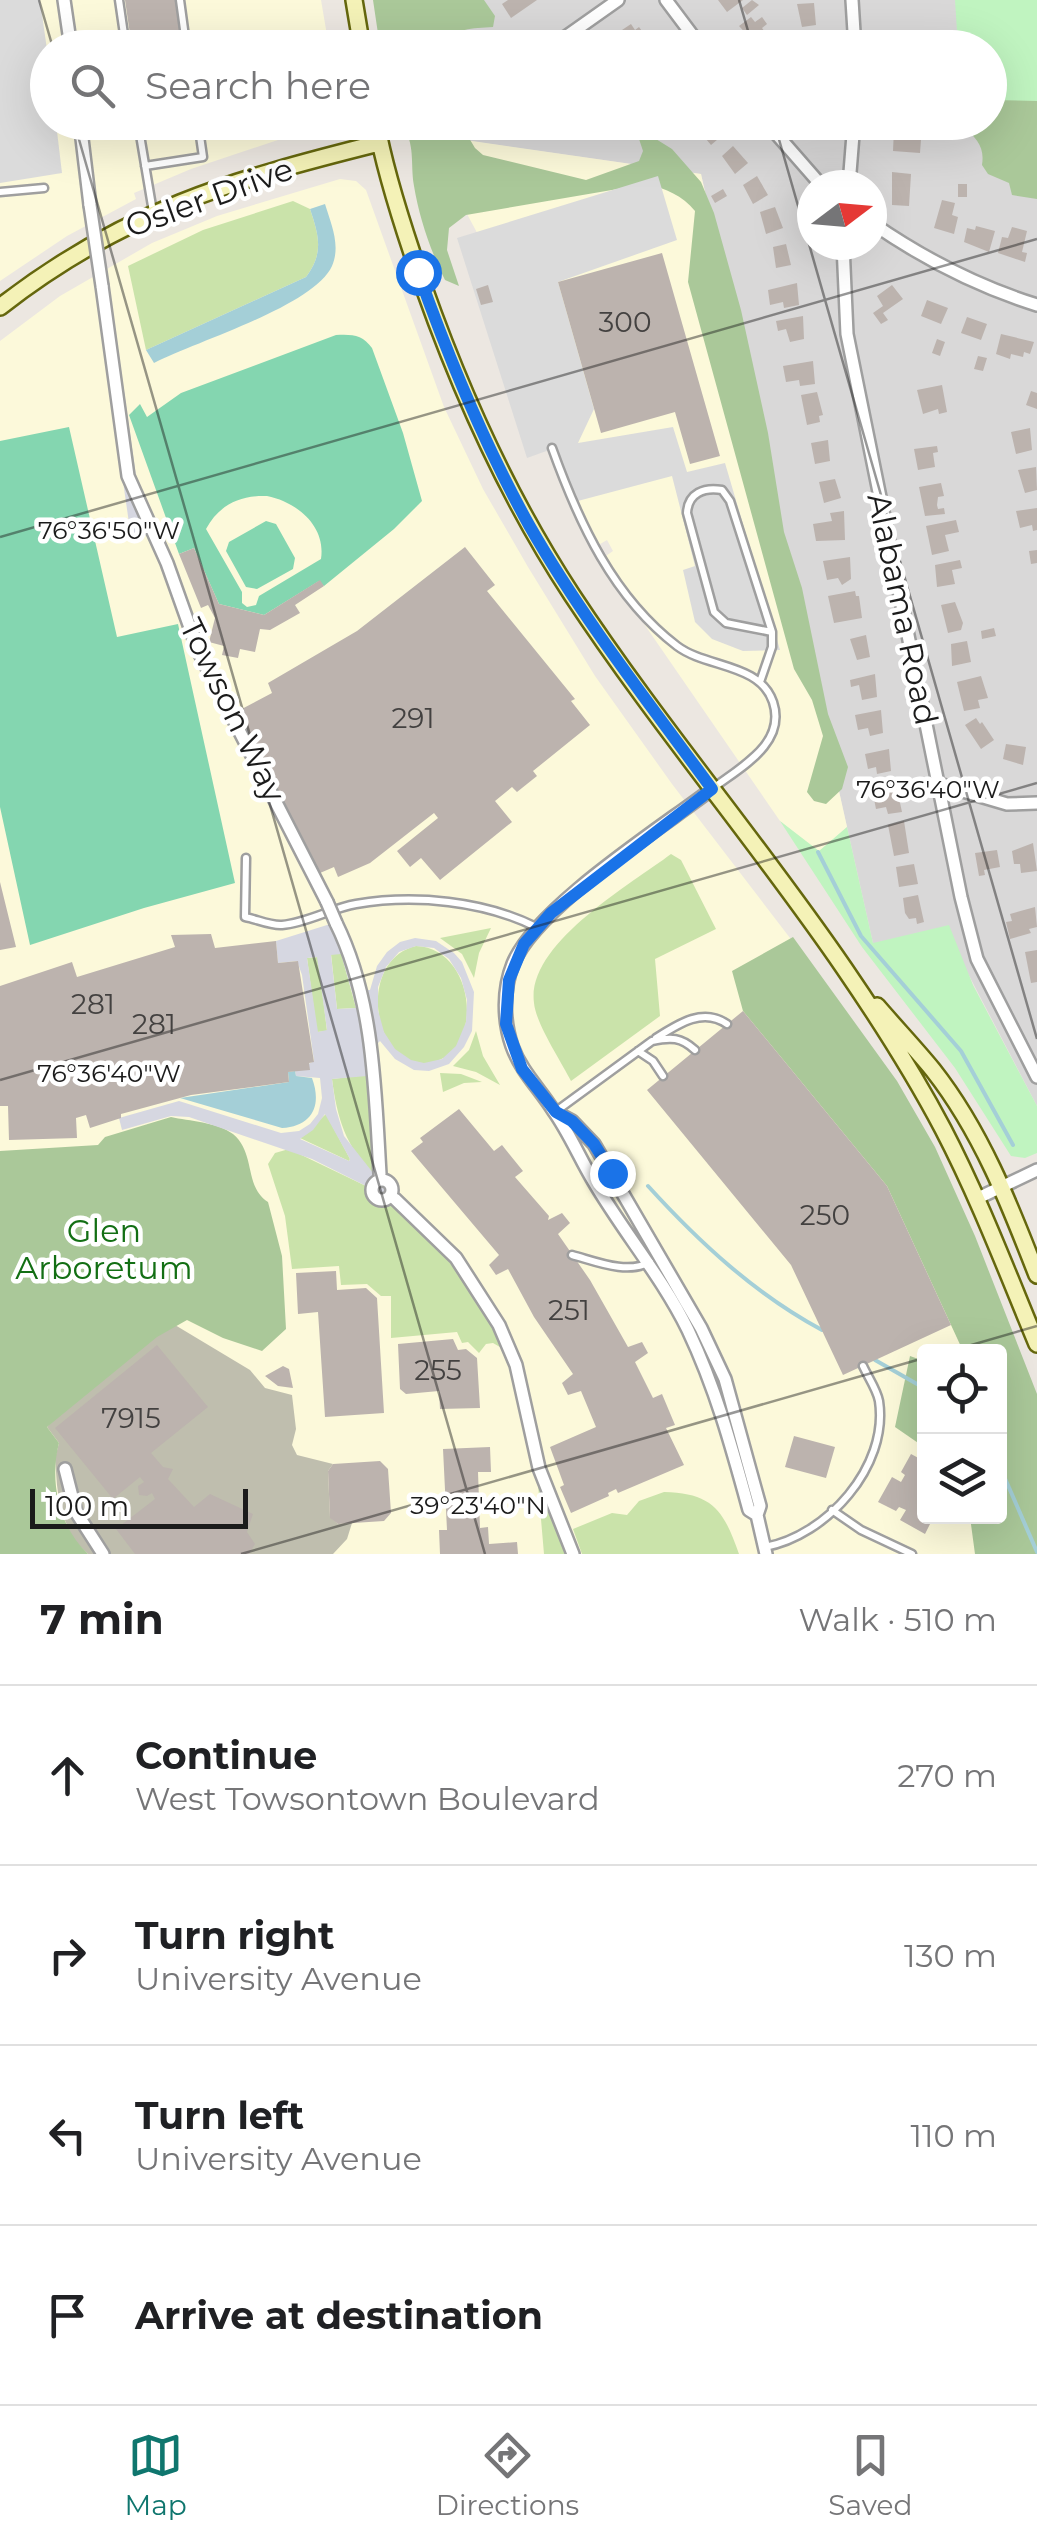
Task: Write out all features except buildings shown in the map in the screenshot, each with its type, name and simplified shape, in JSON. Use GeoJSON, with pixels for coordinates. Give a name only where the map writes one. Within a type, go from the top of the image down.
{"type":"FeatureCollection","features":[{"type":"Feature","properties":{"kind":"main road"},"geometry":{"type":"LineString","coordinates":[[354,0],[359,30]]}},
{"type":"Feature","properties":{"kind":"main road"},"geometry":{"type":"LineString","coordinates":[[379,140],[435,318],[512,494],[582,609],[844,969],[943,1128],[1037,1344]]}},
{"type":"Feature","properties":{"kind":"main road","name":"Osler Drive"},"geometry":{"type":"LineString","coordinates":[[0,308],[72,256],[153,212],[239,180],[380,143]]}},
{"type":"Feature","properties":{"kind":"main road"},"geometry":{"type":"LineString","coordinates":[[844,969],[934,1071],[958,1107],[1003,1187],[1037,1275]]}},
{"type":"Feature","properties":{"kind":"street"},"geometry":{"type":"LineString","coordinates":[[64,0],[68,30]]}},
{"type":"Feature","properties":{"kind":"street"},"geometry":{"type":"LineString","coordinates":[[576,30],[618,0]]}},
{"type":"Feature","properties":{"kind":"street"},"geometry":{"type":"LineString","coordinates":[[666,0],[688,30]]}},
{"type":"Feature","properties":{"kind":"street"},"geometry":{"type":"LineString","coordinates":[[852,0],[854,30]]}},
{"type":"Feature","properties":{"kind":"street","name":"Towson Way"},"geometry":{"type":"LineString","coordinates":[[82,140],[128,476],[198,650],[336,923],[358,986],[368,1034],[380,1174]]}},
{"type":"Feature","properties":{"kind":"street"},"geometry":{"type":"LineString","coordinates":[[781,140],[804,168]]}},
{"type":"Feature","properties":{"kind":"street"},"geometry":{"type":"LineString","coordinates":[[850,170],[853,140]]}},
{"type":"Feature","properties":{"kind":"street"},"geometry":{"type":"LineString","coordinates":[[887,233],[954,274],[1037,305]]}},
{"type":"Feature","properties":{"kind":"street"},"geometry":{"type":"LineString","coordinates":[[839,260],[842,270]]}},
{"type":"Feature","properties":{"kind":"street","name":"Alabama Road"},"geometry":{"type":"LineString","coordinates":[[842,260],[848,334],[961,897],[977,958],[1037,1077]]}},
{"type":"Feature","properties":{"kind":"street"},"geometry":{"type":"LineString","coordinates":[[938,784],[1007,804],[1037,803]]}},
{"type":"Feature","properties":{"kind":"street"},"geometry":{"type":"LineString","coordinates":[[712,789],[536,928],[514,963],[506,1024],[522,1069],[556,1112],[594,1182],[701,1328],[726,1379],[760,1506],[757,1515],[765,1551]]}},
{"type":"Feature","properties":{"kind":"street"},"geometry":{"type":"LineString","coordinates":[[556,1112],[572,1121],[594,1144],[654,1260]]}},
{"type":"Feature","properties":{"kind":"street"},"geometry":{"type":"LineString","coordinates":[[976,1199],[1037,1170]]}},
{"type":"Feature","properties":{"kind":"street"},"geometry":{"type":"LineString","coordinates":[[390,1200],[448,1248],[496,1320],[516,1365],[538,1468],[573,1554]]}},
{"type":"Feature","properties":{"kind":"street"},"geometry":{"type":"LineString","coordinates":[[64,1469],[76,1512],[104,1554]]}},
{"type":"Feature","properties":{"kind":"lane"},"geometry":{"type":"LineString","coordinates":[[119,0],[123,30]]}},
{"type":"Feature","properties":{"kind":"lane"},"geometry":{"type":"LineString","coordinates":[[180,0],[184,30]]}},
{"type":"Feature","properties":{"kind":"lane"},"geometry":{"type":"LineString","coordinates":[[141,140],[153,212]]}},
{"type":"Feature","properties":{"kind":"lane"},"geometry":{"type":"LineString","coordinates":[[145,166],[202,157],[200,140]]}},
{"type":"Feature","properties":{"kind":"lane"},"geometry":{"type":"LineString","coordinates":[[0,192],[44,188]]}},
{"type":"Feature","properties":{"kind":"lane"},"geometry":{"type":"LineString","coordinates":[[552,448],[594,546],[629,600],[681,649],[744,672],[760,682],[773,702],[775,725],[771,738],[759,753],[712,789]]}},
{"type":"Feature","properties":{"kind":"lane"},"geometry":{"type":"LineString","coordinates":[[760,682],[772,648],[772,632],[730,501],[722,490],[711,488],[695,494],[687,513],[714,612],[726,623],[772,632]]}},
{"type":"Feature","properties":{"kind":"lane"},"geometry":{"type":"LineString","coordinates":[[246,858],[245,916],[280,926],[354,904],[402,901],[480,906],[506,912],[536,928]]}},
{"type":"Feature","properties":{"kind":"lane"},"geometry":{"type":"LineString","coordinates":[[556,1112],[677,1024],[716,1016],[727,1024]]}},
{"type":"Feature","properties":{"kind":"lane"},"geometry":{"type":"LineString","coordinates":[[652,1041],[670,1037],[685,1041],[695,1050]]}},
{"type":"Feature","properties":{"kind":"lane"},"geometry":{"type":"LineString","coordinates":[[638,1050],[663,1076]]}},
{"type":"Feature","properties":{"kind":"lane"},"geometry":{"type":"LineString","coordinates":[[572,1255],[616,1266],[642,1267],[654,1260]]}},
{"type":"Feature","properties":{"kind":"lane"},"geometry":{"type":"LineString","coordinates":[[765,1551],[792,1542],[832,1510],[867,1468],[880,1423],[879,1399],[863,1366]]}},
{"type":"Feature","properties":{"kind":"lane"},"geometry":{"type":"LineString","coordinates":[[832,1510],[861,1530],[912,1554]]}},
{"type":"Feature","properties":{"kind":"shaded area"},"geometry":{"type":"Polygon","coordinates":[[[0,0],[321,0],[326,30],[30,30],[30,140],[278,140],[134,193],[136,199],[67,236],[0,281],[0,0]]]}},
{"type":"Feature","properties":{"kind":"shaded area"},"geometry":{"type":"Polygon","coordinates":[[[0,0],[40,0],[44,30],[30,30],[30,140],[58,140],[62,173],[0,183],[0,0]]]}},
{"type":"Feature","properties":{"kind":"shaded area"},"geometry":{"type":"Polygon","coordinates":[[[439,0],[1037,0],[1037,1106],[962,962],[873,943],[701,174],[462,140],[1007,140],[1007,30],[436,30],[439,0]]]}},
{"type":"Feature","properties":{"kind":"shaded area"},"geometry":{"type":"Polygon","coordinates":[[[427,140],[466,140],[701,174],[847,827],[819,852],[780,821],[600,560],[613,551],[607,540],[595,547],[583,525],[548,399],[503,281],[427,140]]]}},
{"type":"Feature","properties":{"kind":"shaded area"},"geometry":{"type":"Polygon","coordinates":[[[658,176],[677,240],[558,282],[594,409],[578,443],[673,427],[687,472],[725,463],[780,650],[743,651],[712,639],[695,622],[683,570],[695,566],[672,476],[574,502],[552,449],[527,458],[457,238],[658,176]]]}},
{"type":"Feature","properties":{"kind":"shaded area"},"geometry":{"type":"Polygon","coordinates":[[[340,179],[356,181],[366,190],[444,407],[483,489],[595,676],[672,784],[836,998],[1037,1401],[1037,1554],[0,1554],[0,341],[60,296],[152,243],[217,216],[340,179]]]}},
{"type":"Feature","properties":{"kind":"shaded area"},"geometry":{"type":"Polygon","coordinates":[[[97,200],[136,476],[162,536],[150,540],[147,535],[131,537],[84,209],[97,200]]]}},
{"type":"Feature","properties":{"kind":"shaded area"},"geometry":{"type":"Polygon","coordinates":[[[343,920],[367,990],[377,966],[400,942],[415,938],[436,941],[462,962],[474,992],[472,1031],[449,1064],[429,1071],[414,1070],[395,1059],[380,1041],[377,1044],[387,1175],[398,1189],[391,1203],[375,1205],[367,1198],[366,1186],[312,1159],[189,1117],[171,1116],[122,1130],[119,1118],[179,1101],[281,1133],[299,1131],[310,1124],[318,1114],[322,1098],[320,1078],[296,1076],[295,1071],[314,1061],[302,975],[297,961],[278,963],[276,941],[343,920]],[[416,946],[399,952],[386,967],[378,987],[378,1010],[384,1032],[395,1049],[411,1060],[424,1063],[442,1059],[456,1046],[466,1022],[467,1000],[461,978],[449,959],[434,948],[416,946]],[[341,954],[331,955],[337,1009],[356,1008],[341,954]],[[317,957],[307,958],[318,1032],[327,1030],[317,957]],[[367,1076],[332,1079],[344,1136],[374,1174],[367,1076]],[[325,1114],[300,1139],[349,1161],[350,1159],[325,1114]]]}},
{"type":"Feature","properties":{"kind":"shaded area"},"geometry":{"type":"Polygon","coordinates":[[[145,1307],[250,1370],[265,1388],[292,1395],[296,1429],[292,1445],[297,1455],[333,1464],[328,1471],[330,1517],[338,1524],[352,1523],[347,1539],[333,1554],[88,1554],[73,1540],[60,1508],[55,1458],[59,1443],[47,1427],[145,1307]]]}},
{"type":"Feature","properties":{"kind":"green space"},"geometry":{"type":"Polygon","coordinates":[[[373,0],[484,0],[495,16],[493,27],[377,30],[373,0]]]}},
{"type":"Feature","properties":{"kind":"green space"},"geometry":{"type":"Polygon","coordinates":[[[955,0],[1037,0],[1037,101],[1007,100],[1007,30],[957,30],[955,0]]]}},
{"type":"Feature","properties":{"kind":"green space"},"geometry":{"type":"Polygon","coordinates":[[[1007,57],[1037,78],[1037,199],[1012,195],[1009,183],[988,174],[982,165],[976,140],[1007,140],[1007,57]]]}},
{"type":"Feature","properties":{"kind":"green space"},"geometry":{"type":"Polygon","coordinates":[[[409,140],[470,140],[483,155],[586,180],[639,161],[643,151],[639,140],[657,140],[672,149],[701,182],[714,213],[741,310],[768,433],[784,532],[802,588],[828,714],[848,767],[842,789],[826,804],[814,801],[807,792],[823,736],[812,700],[794,669],[688,282],[695,211],[673,193],[647,184],[466,215],[449,228],[447,250],[459,286],[445,280],[426,234],[414,186],[409,140]]]}},
{"type":"Feature","properties":{"kind":"green space"},"geometry":{"type":"Polygon","coordinates":[[[293,201],[310,209],[317,236],[318,252],[306,277],[146,350],[128,266],[203,230],[293,201]]]}},
{"type":"Feature","properties":{"kind":"green space"},"geometry":{"type":"Polygon","coordinates":[[[336,335],[361,338],[372,348],[403,433],[422,501],[324,586],[319,581],[264,615],[219,604],[194,548],[179,554],[129,415],[140,404],[147,417],[181,393],[336,335]],[[257,496],[239,500],[217,514],[206,529],[247,607],[256,605],[259,596],[321,559],[314,526],[299,510],[278,499],[257,496]]]}},
{"type":"Feature","properties":{"kind":"green space"},"geometry":{"type":"Polygon","coordinates":[[[69,427],[117,637],[178,624],[235,883],[30,945],[0,807],[0,441],[69,427]]]}},
{"type":"Feature","properties":{"kind":"green space"},"geometry":{"type":"Polygon","coordinates":[[[266,521],[276,524],[295,558],[293,569],[257,589],[246,587],[226,551],[229,542],[266,521]]]}},
{"type":"Feature","properties":{"kind":"green space"},"geometry":{"type":"Polygon","coordinates":[[[780,821],[819,851],[847,827],[873,943],[949,925],[973,985],[1037,1106],[1037,1153],[1025,1158],[1011,1156],[955,1068],[862,947],[780,821]]]}},
{"type":"Feature","properties":{"kind":"green space"},"geometry":{"type":"Polygon","coordinates":[[[671,854],[681,860],[716,929],[655,959],[660,1016],[571,1081],[536,1012],[536,981],[546,959],[584,918],[671,854]]]}},
{"type":"Feature","properties":{"kind":"green space"},"geometry":{"type":"Polygon","coordinates":[[[491,928],[479,953],[474,978],[462,954],[440,938],[491,928]]]}},
{"type":"Feature","properties":{"kind":"green space"},"geometry":{"type":"Polygon","coordinates":[[[793,937],[897,1081],[935,1147],[975,1236],[1037,1394],[1037,1554],[975,1554],[971,1524],[1007,1524],[1007,1344],[960,1344],[887,1186],[743,1011],[732,971],[793,937]]]}},
{"type":"Feature","properties":{"kind":"green space"},"geometry":{"type":"Polygon","coordinates":[[[416,946],[436,951],[452,964],[467,1003],[466,1023],[459,1042],[447,1056],[428,1063],[409,1060],[394,1049],[379,1012],[379,991],[385,971],[397,955],[416,946]]]}},
{"type":"Feature","properties":{"kind":"green space"},"geometry":{"type":"Polygon","coordinates":[[[341,953],[356,1008],[337,1009],[331,954],[341,953]]]}},
{"type":"Feature","properties":{"kind":"green space"},"geometry":{"type":"Polygon","coordinates":[[[318,957],[327,1031],[317,1032],[307,958],[318,957]]]}},
{"type":"Feature","properties":{"kind":"green space"},"geometry":{"type":"Polygon","coordinates":[[[476,1031],[483,1056],[500,1085],[476,1072],[453,1066],[469,1050],[476,1031]]]}},
{"type":"Feature","properties":{"kind":"green space"},"geometry":{"type":"Polygon","coordinates":[[[440,1073],[461,1074],[482,1082],[464,1083],[443,1092],[440,1073]]]}},
{"type":"Feature","properties":{"kind":"green space"},"geometry":{"type":"Polygon","coordinates":[[[367,1075],[374,1175],[356,1154],[344,1131],[332,1079],[367,1075]]]}},
{"type":"Feature","properties":{"kind":"green space"},"geometry":{"type":"Polygon","coordinates":[[[326,1114],[350,1159],[349,1161],[300,1138],[326,1114]]]}},
{"type":"Feature","properties":{"kind":"green space","name":"Glen Arboretum"},"geometry":{"type":"Polygon","coordinates":[[[171,1117],[219,1127],[233,1134],[245,1151],[256,1188],[268,1202],[282,1256],[286,1329],[262,1351],[187,1320],[157,1337],[47,1427],[59,1443],[55,1473],[63,1517],[88,1554],[0,1554],[0,1151],[98,1145],[105,1137],[171,1117]]]}},
{"type":"Feature","properties":{"kind":"green space"},"geometry":{"type":"Polygon","coordinates":[[[289,1149],[366,1186],[367,1198],[375,1205],[391,1203],[456,1270],[482,1306],[505,1350],[493,1343],[486,1344],[479,1353],[468,1342],[462,1343],[457,1332],[391,1338],[391,1296],[381,1296],[367,1284],[341,1285],[339,1266],[292,1269],[285,1216],[268,1164],[275,1153],[289,1149]]]}},
{"type":"Feature","properties":{"kind":"green space"},"geometry":{"type":"Polygon","coordinates":[[[910,1356],[917,1358],[917,1442],[895,1427],[910,1356]]]}},
{"type":"Feature","properties":{"kind":"green space"},"geometry":{"type":"Polygon","coordinates":[[[537,1473],[567,1554],[544,1554],[537,1473]]]}},
{"type":"Feature","properties":{"kind":"green space"},"geometry":{"type":"Polygon","coordinates":[[[664,1492],[694,1496],[714,1507],[728,1526],[739,1554],[582,1554],[573,1529],[612,1513],[627,1515],[639,1501],[664,1492]]]}},
{"type":"Feature","properties":{"kind":"water"},"geometry":{"type":"Polygon","coordinates":[[[325,204],[336,250],[332,266],[321,281],[279,308],[154,363],[146,350],[306,277],[318,244],[310,209],[325,204]]]}},
{"type":"Feature","properties":{"kind":"water"},"geometry":{"type":"Polygon","coordinates":[[[295,1071],[296,1076],[312,1078],[316,1097],[308,1118],[293,1126],[282,1128],[180,1098],[289,1082],[288,1072],[295,1071]]]}},
{"type":"Feature","properties":{"kind":"waterway"},"geometry":{"type":"LineString","coordinates":[[818,852],[861,936],[961,1051],[1013,1145]]}},
{"type":"Feature","properties":{"kind":"waterway"},"geometry":{"type":"LineString","coordinates":[[648,1186],[729,1266],[822,1330]]}},
{"type":"Feature","properties":{"kind":"waterway"},"geometry":{"type":"LineString","coordinates":[[875,1360],[917,1384]]}},
{"type":"Feature","properties":{"kind":"waterway"},"geometry":{"type":"LineString","coordinates":[[1007,1483],[1037,1552]]}},
{"type":"Feature","properties":{"kind":"route"},"geometry":{"type":"LineString","coordinates":[[418,272],[468,399],[530,527],[600,636],[712,789],[551,913],[524,944],[509,980],[506,1024],[522,1069],[556,1112],[572,1121],[594,1144],[612,1173]]}}]}
